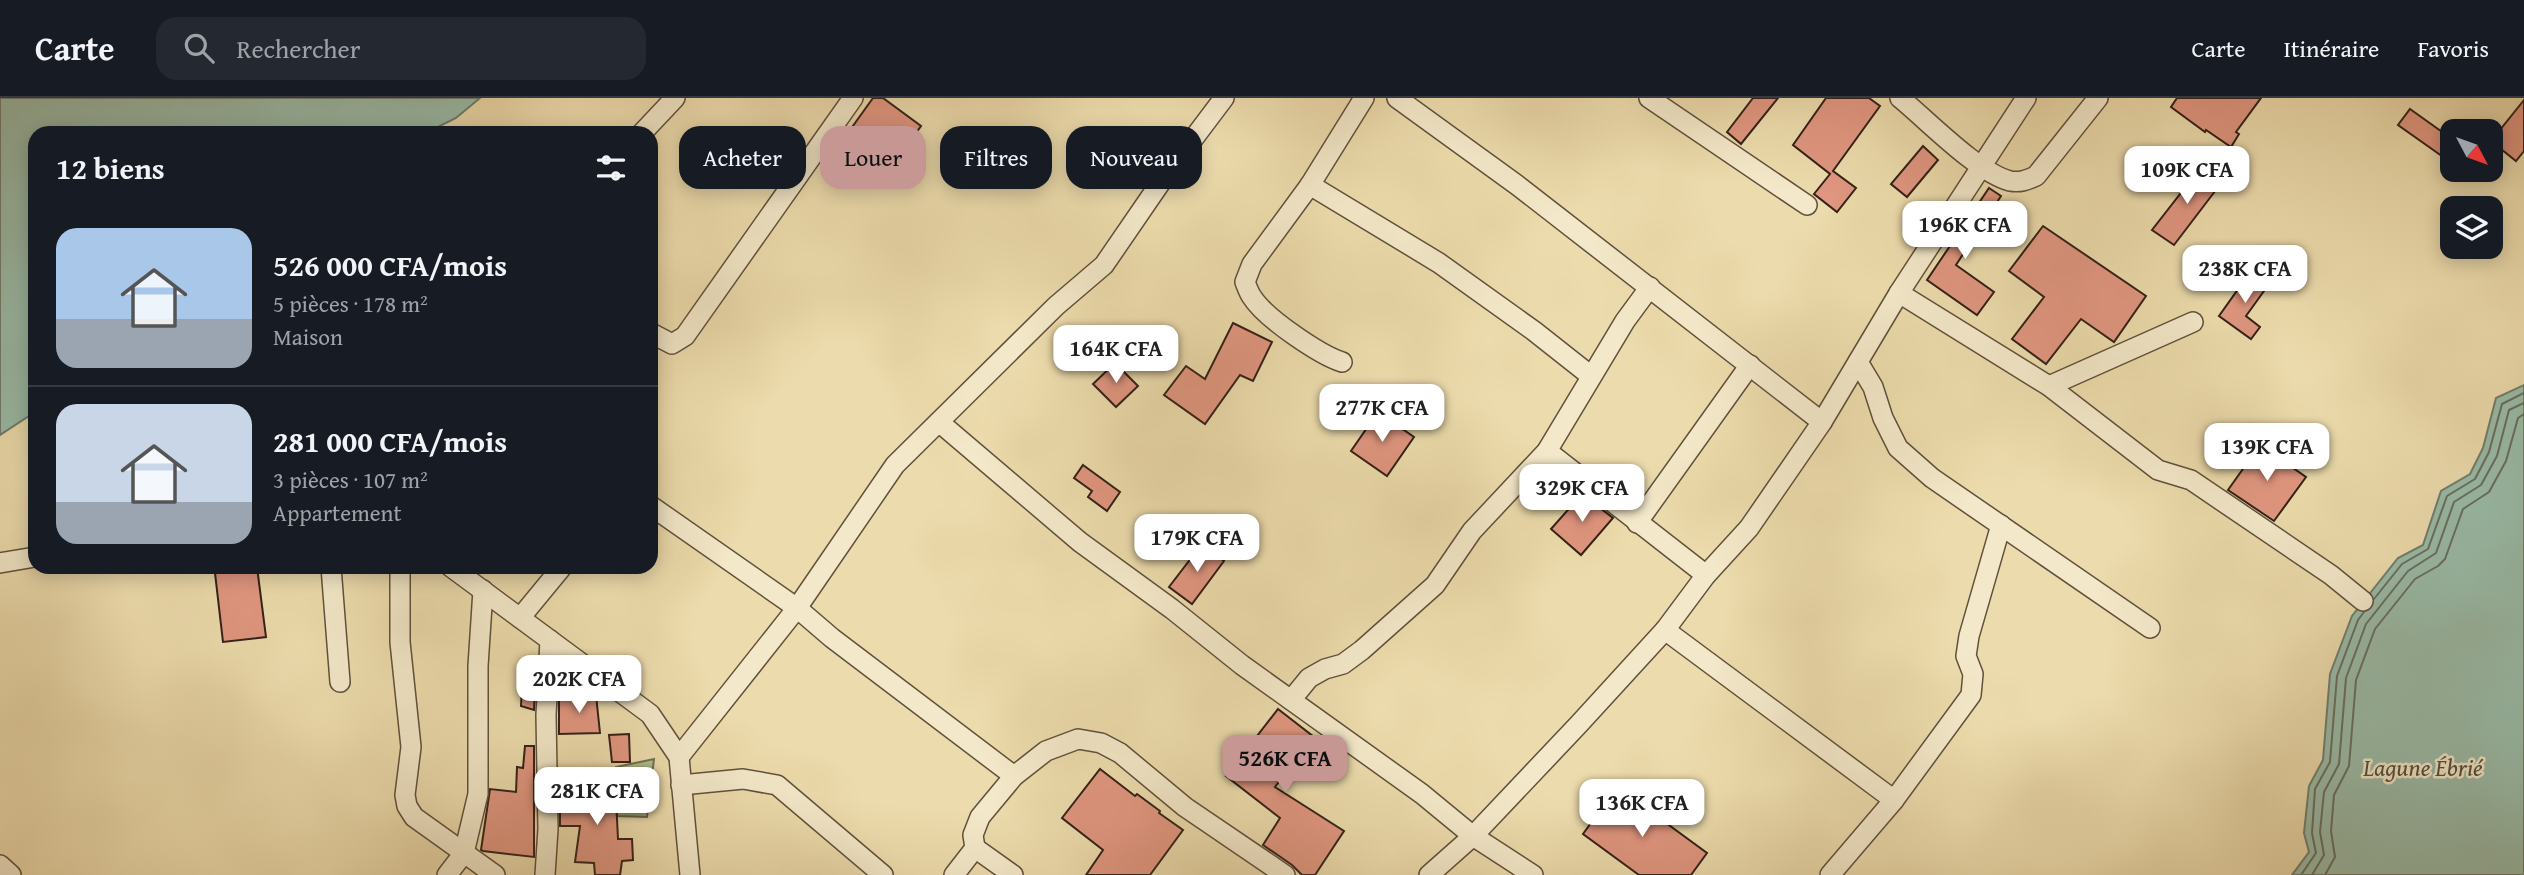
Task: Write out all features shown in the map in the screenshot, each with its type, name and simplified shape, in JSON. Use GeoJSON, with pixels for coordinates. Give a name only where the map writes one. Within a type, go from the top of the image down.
{"type":"FeatureCollection","features":[{"type":"Feature","properties":{"kind":"street"},"geometry":{"type":"LineString","coordinates":[[649,126],[675,98]]}},
{"type":"Feature","properties":{"kind":"street"},"geometry":{"type":"LineString","coordinates":[[658,336],[673,344],[685,337],[853,98]]}},
{"type":"Feature","properties":{"kind":"street"},"geometry":{"type":"LineString","coordinates":[[679,757],[797,608],[895,466],[1056,306],[1104,265],[1163,179],[1224,98]]}},
{"type":"Feature","properties":{"kind":"street"},"geometry":{"type":"LineString","coordinates":[[1342,362],[1328,358],[1274,320],[1252,299],[1245,282],[1252,264],[1310,185],[1364,98]]}},
{"type":"Feature","properties":{"kind":"street"},"geometry":{"type":"LineString","coordinates":[[1397,98],[1517,185],[1822,422]]}},
{"type":"Feature","properties":{"kind":"street"},"geometry":{"type":"LineString","coordinates":[[1649,98],[1807,205]]}},
{"type":"Feature","properties":{"kind":"street"},"geometry":{"type":"LineString","coordinates":[[1900,98],[1980,166],[2008,180],[2024,182],[2036,176],[2098,98]]}},
{"type":"Feature","properties":{"kind":"street"},"geometry":{"type":"LineString","coordinates":[[1429,875],[1473,836],[1579,724],[1665,630],[1706,575],[1749,528],[1822,422],[1899,293],[2026,98]]}},
{"type":"Feature","properties":{"kind":"street"},"geometry":{"type":"LineString","coordinates":[[1310,185],[1439,263],[1534,331],[1591,376]]}},
{"type":"Feature","properties":{"kind":"street"},"geometry":{"type":"LineString","coordinates":[[1291,700],[1309,678],[1325,669],[1343,664],[1435,585],[1472,531],[1547,451],[1625,321],[1650,287]]}},
{"type":"Feature","properties":{"kind":"street"},"geometry":{"type":"LineString","coordinates":[[1899,293],[2049,386],[2158,470],[2191,480],[2364,601]]}},
{"type":"Feature","properties":{"kind":"street"},"geometry":{"type":"LineString","coordinates":[[2049,386],[2193,322]]}},
{"type":"Feature","properties":{"kind":"street"},"geometry":{"type":"LineString","coordinates":[[1858,362],[1873,387],[1883,418],[1898,447],[1932,478],[2150,628]]}},
{"type":"Feature","properties":{"kind":"street"},"geometry":{"type":"LineString","coordinates":[[1637,523],[1751,365]]}},
{"type":"Feature","properties":{"kind":"street"},"geometry":{"type":"LineString","coordinates":[[939,422],[1080,542],[1172,609],[1242,665],[1422,794],[1473,836],[1533,875]]}},
{"type":"Feature","properties":{"kind":"street"},"geometry":{"type":"LineString","coordinates":[[1547,451],[1706,575]]}},
{"type":"Feature","properties":{"kind":"street"},"geometry":{"type":"LineString","coordinates":[[658,511],[797,608],[832,638],[1014,776]]}},
{"type":"Feature","properties":{"kind":"street"},"geometry":{"type":"LineString","coordinates":[[1830,875],[1894,800],[1971,695],[1973,674],[1966,656],[1969,636],[2001,524]]}},
{"type":"Feature","properties":{"kind":"street"},"geometry":{"type":"LineString","coordinates":[[0,563],[28,559]]}},
{"type":"Feature","properties":{"kind":"street"},"geometry":{"type":"LineString","coordinates":[[332,574],[340,682]]}},
{"type":"Feature","properties":{"kind":"street"},"geometry":{"type":"LineString","coordinates":[[400,574],[400,642],[411,747],[405,795],[407,806],[414,817],[495,875]]}},
{"type":"Feature","properties":{"kind":"street"},"geometry":{"type":"LineString","coordinates":[[461,574],[650,715],[679,757],[690,875]]}},
{"type":"Feature","properties":{"kind":"street"},"geometry":{"type":"LineString","coordinates":[[520,618],[556,574]]}},
{"type":"Feature","properties":{"kind":"street"},"geometry":{"type":"LineString","coordinates":[[447,875],[464,853],[478,794],[478,666],[483,590]]}},
{"type":"Feature","properties":{"kind":"street"},"geometry":{"type":"LineString","coordinates":[[1665,630],[1894,800]]}},
{"type":"Feature","properties":{"kind":"street"},"geometry":{"type":"LineString","coordinates":[[545,875],[548,829],[545,715],[550,640]]}},
{"type":"Feature","properties":{"kind":"street"},"geometry":{"type":"LineString","coordinates":[[1013,875],[975,848],[973,835],[980,817],[1014,776],[1046,751],[1078,739],[1101,743],[1120,753],[1185,807],[1285,875]]}},
{"type":"Feature","properties":{"kind":"street"},"geometry":{"type":"LineString","coordinates":[[681,785],[743,779],[777,785],[883,875]]}},
{"type":"Feature","properties":{"kind":"street"},"geometry":{"type":"LineString","coordinates":[[954,875],[975,848]]}},
{"type":"Feature","properties":{"kind":"street"},"geometry":{"type":"LineString","coordinates":[[0,865],[11,875]]}},
{"type":"Feature","properties":{"kind":"green space"},"geometry":{"type":"Polygon","coordinates":[[[654,759],[647,817],[617,816],[616,767],[654,759]]]}},
{"type":"Feature","properties":{"kind":"water"},"geometry":{"type":"Polygon","coordinates":[[[0,98],[480,98],[456,118],[440,126],[28,126],[28,417],[0,435],[0,98]]]}},
{"type":"Feature","properties":{"kind":"water","name":"Lagune Ébrié"},"geometry":{"type":"Polygon","coordinates":[[[2524,385],[2524,875],[2292,875],[2309,852],[2304,833],[2309,786],[2323,760],[2330,674],[2352,616],[2398,558],[2423,545],[2441,491],[2470,474],[2483,448],[2496,398],[2524,385]]]}},
{"type":"Feature","properties":{"kind":"building"},"geometry":{"type":"Polygon","coordinates":[[[873,98],[883,98],[921,126],[853,126],[873,98]]]}},
{"type":"Feature","properties":{"kind":"building"},"geometry":{"type":"Polygon","coordinates":[[[1753,98],[1778,98],[1741,144],[1727,132],[1753,98]]]}},
{"type":"Feature","properties":{"kind":"building"},"geometry":{"type":"Polygon","coordinates":[[[1826,98],[1869,98],[1880,106],[1833,171],[1856,188],[1837,212],[1814,194],[1830,174],[1793,145],[1826,98]]]}},
{"type":"Feature","properties":{"kind":"building"},"geometry":{"type":"Polygon","coordinates":[[[2177,98],[2261,98],[2236,132],[2239,134],[2231,147],[2171,107],[2177,98]]]}},
{"type":"Feature","properties":{"kind":"building"},"geometry":{"type":"Polygon","coordinates":[[[2524,100],[2524,151],[2516,161],[2503,151],[2503,126],[2524,100]]]}},
{"type":"Feature","properties":{"kind":"building"},"geometry":{"type":"Polygon","coordinates":[[[2410,109],[2440,130],[2440,155],[2398,125],[2410,109]]]}},
{"type":"Feature","properties":{"kind":"building"},"geometry":{"type":"Polygon","coordinates":[[[1923,146],[1938,160],[1907,197],[1891,184],[1923,146]]]}},
{"type":"Feature","properties":{"kind":"building"},"geometry":{"type":"Polygon","coordinates":[[[2202,166],[2222,182],[2174,245],[2152,230],[2202,166]]]}},
{"type":"Feature","properties":{"kind":"building"},"geometry":{"type":"Polygon","coordinates":[[[1989,188],[2001,196],[1956,265],[1994,292],[1977,315],[1927,280],[1989,188]]]}},
{"type":"Feature","properties":{"kind":"building"},"geometry":{"type":"Polygon","coordinates":[[[2043,226],[2146,296],[2114,342],[2081,319],[2046,364],[2012,339],[2044,297],[2009,271],[2043,226]]]}},
{"type":"Feature","properties":{"kind":"building"},"geometry":{"type":"Polygon","coordinates":[[[2251,271],[2269,284],[2246,316],[2260,327],[2251,339],[2219,316],[2251,271]]]}},
{"type":"Feature","properties":{"kind":"building"},"geometry":{"type":"Polygon","coordinates":[[[1233,323],[1272,342],[1253,381],[1240,375],[1205,424],[1164,395],[1186,366],[1205,379],[1233,323]]]}},
{"type":"Feature","properties":{"kind":"building"},"geometry":{"type":"Polygon","coordinates":[[[1115,363],[1138,386],[1116,407],[1093,384],[1115,363]]]}},
{"type":"Feature","properties":{"kind":"building"},"geometry":{"type":"Polygon","coordinates":[[[1378,412],[1414,437],[1387,476],[1351,451],[1378,412]]]}},
{"type":"Feature","properties":{"kind":"building"},"geometry":{"type":"Polygon","coordinates":[[[2260,445],[2306,477],[2274,521],[2228,490],[2260,445]]]}},
{"type":"Feature","properties":{"kind":"building"},"geometry":{"type":"Polygon","coordinates":[[[1083,465],[1120,492],[1107,511],[1088,497],[1092,491],[1074,478],[1083,465]]]}},
{"type":"Feature","properties":{"kind":"building"},"geometry":{"type":"Polygon","coordinates":[[[1582,494],[1613,518],[1581,555],[1551,529],[1582,494]]]}},
{"type":"Feature","properties":{"kind":"building"},"geometry":{"type":"Polygon","coordinates":[[[1202,544],[1224,561],[1192,604],[1169,587],[1202,544]]]}},
{"type":"Feature","properties":{"kind":"building"},"geometry":{"type":"Polygon","coordinates":[[[215,574],[258,574],[266,637],[223,642],[215,574]]]}},
{"type":"Feature","properties":{"kind":"building"},"geometry":{"type":"Polygon","coordinates":[[[522,686],[535,688],[534,710],[521,706],[522,686]]]}},
{"type":"Feature","properties":{"kind":"building"},"geometry":{"type":"Polygon","coordinates":[[[596,695],[600,733],[559,734],[559,696],[596,695]]]}},
{"type":"Feature","properties":{"kind":"building"},"geometry":{"type":"Polygon","coordinates":[[[1278,709],[1314,737],[1275,787],[1344,831],[1315,875],[1302,875],[1263,845],[1280,818],[1226,776],[1278,709]]]}},
{"type":"Feature","properties":{"kind":"building"},"geometry":{"type":"Polygon","coordinates":[[[629,734],[630,762],[612,762],[609,735],[629,734]]]}},
{"type":"Feature","properties":{"kind":"building"},"geometry":{"type":"Polygon","coordinates":[[[525,746],[534,746],[534,857],[483,851],[490,789],[516,792],[517,767],[523,768],[525,746]]]}},
{"type":"Feature","properties":{"kind":"building"},"geometry":{"type":"Polygon","coordinates":[[[1100,769],[1183,830],[1150,875],[1086,875],[1103,850],[1062,818],[1100,769]]]}},
{"type":"Feature","properties":{"kind":"building"},"geometry":{"type":"Polygon","coordinates":[[[615,779],[618,839],[632,839],[633,860],[622,861],[620,875],[595,875],[594,863],[575,862],[580,826],[560,826],[560,797],[584,793],[583,781],[615,779]]]}},
{"type":"Feature","properties":{"kind":"building"},"geometry":{"type":"Polygon","coordinates":[[[1617,787],[1707,853],[1691,875],[1639,875],[1583,834],[1617,787]]]}}]}
